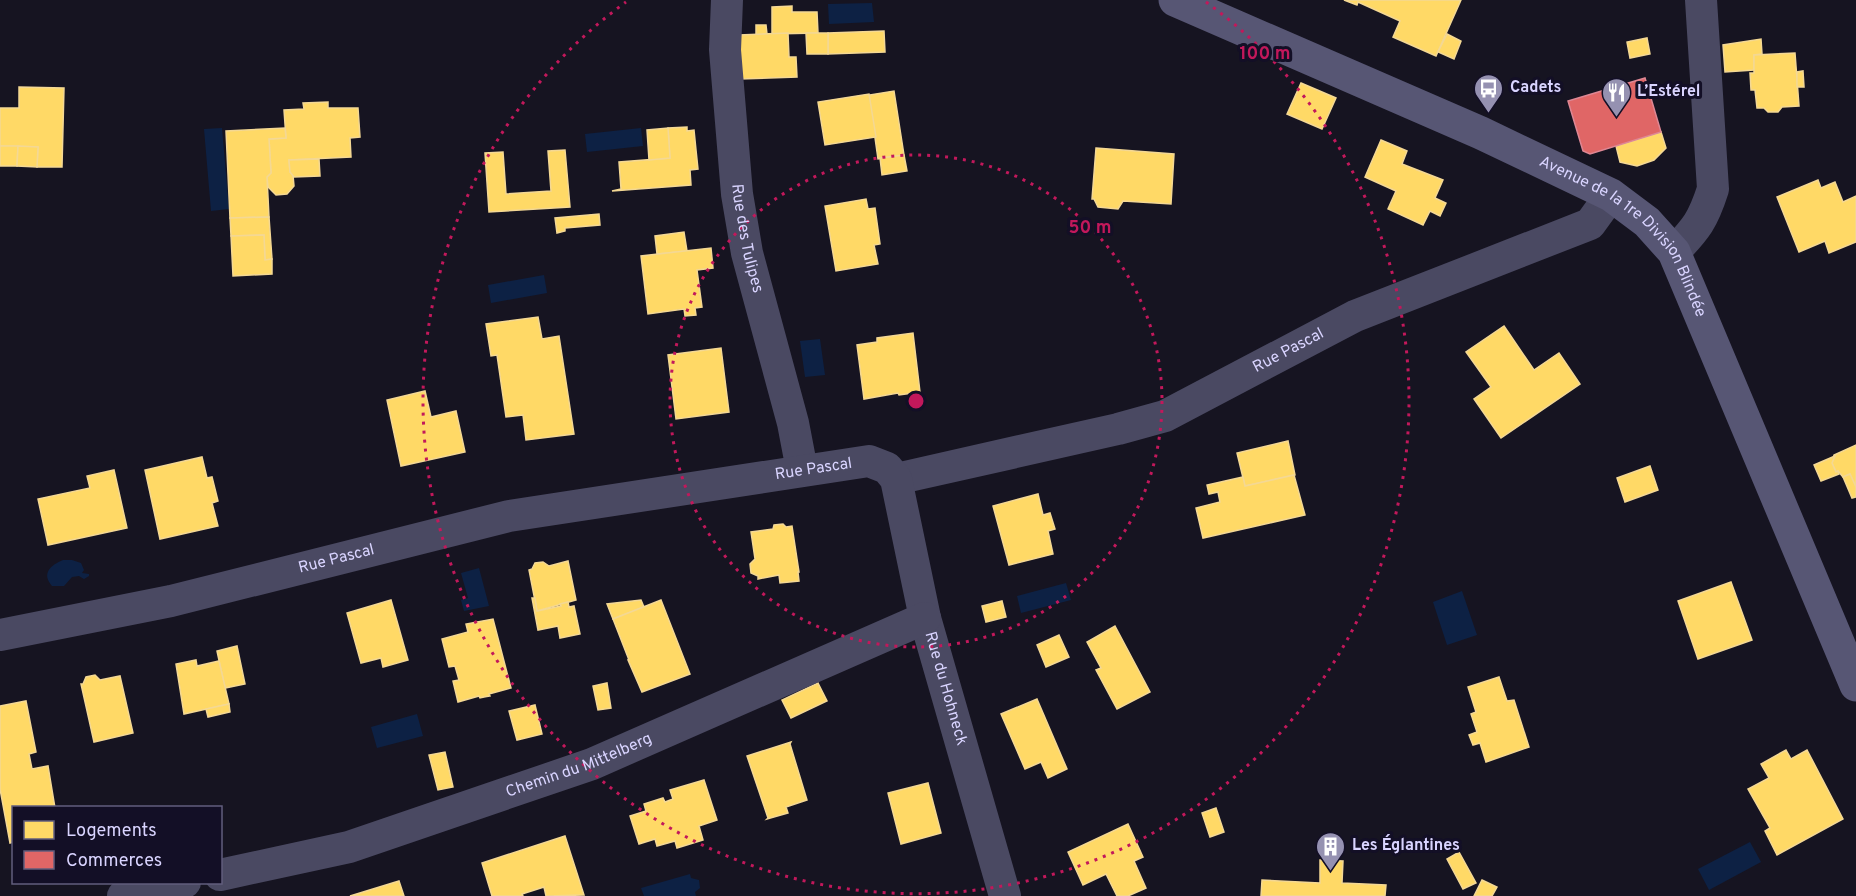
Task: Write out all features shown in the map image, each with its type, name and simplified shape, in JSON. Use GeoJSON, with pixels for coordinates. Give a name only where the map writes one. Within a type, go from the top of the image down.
{"type":"FeatureCollection","features":[{"type":"Feature","properties":{"kind":"main road","name":"Avenue de la 1re Division Blindée"},"geometry":{"type":"LineString","coordinates":[[1175,0],[1470,129],[1611,195],[1647,222],[1674,252],[1856,685]]}},
{"type":"Feature","properties":{"kind":"street","name":"Rue des Tulipes"},"geometry":{"type":"LineString","coordinates":[[728,0],[725,50],[737,194],[747,253],[793,423],[802,470]]}},
{"type":"Feature","properties":{"kind":"street"},"geometry":{"type":"LineString","coordinates":[[1674,252],[1696,229],[1705,215],[1713,189],[1701,0]]}},
{"type":"Feature","properties":{"kind":"street","name":"Rue Pascal"},"geometry":{"type":"LineString","coordinates":[[0,634],[171,601],[509,516],[868,461],[887,468],[896,479],[1118,429],[1165,416],[1355,316],[1590,224],[1611,195]]}},
{"type":"Feature","properties":{"kind":"street","name":"Rue du Hohneck"},"geometry":{"type":"LineString","coordinates":[[896,479],[925,618],[1005,896]]}},
{"type":"Feature","properties":{"kind":"street","name":"Chemin du Mittelberg"},"geometry":{"type":"LineString","coordinates":[[222,875],[350,847],[592,764],[925,618]]}},
{"type":"Feature","properties":{"kind":"street"},"geometry":{"type":"LineString","coordinates":[[123,896],[176,884]]}},
{"type":"Feature","properties":{"kind":"water"},"geometry":{"type":"Polygon","coordinates":[[[872,3],[874,22],[829,24],[828,4],[872,3]]]}},
{"type":"Feature","properties":{"kind":"water"},"geometry":{"type":"Polygon","coordinates":[[[222,128],[229,209],[211,211],[204,129],[222,128]]]}},
{"type":"Feature","properties":{"kind":"water"},"geometry":{"type":"Polygon","coordinates":[[[641,128],[643,146],[587,152],[585,134],[641,128]]]}},
{"type":"Feature","properties":{"kind":"water"},"geometry":{"type":"Polygon","coordinates":[[[544,275],[547,293],[491,303],[488,285],[544,275]]]}},
{"type":"Feature","properties":{"kind":"water"},"geometry":{"type":"Polygon","coordinates":[[[820,339],[825,375],[805,377],[800,341],[820,339]]]}},
{"type":"Feature","properties":{"kind":"water"},"geometry":{"type":"Polygon","coordinates":[[[63,560],[81,563],[84,570],[82,573],[89,574],[89,576],[84,579],[79,576],[72,577],[64,586],[52,586],[47,573],[55,564],[63,560]]]}},
{"type":"Feature","properties":{"kind":"water"},"geometry":{"type":"Polygon","coordinates":[[[479,568],[489,606],[464,611],[461,600],[468,598],[461,573],[479,568]]]}},
{"type":"Feature","properties":{"kind":"water"},"geometry":{"type":"Polygon","coordinates":[[[1066,583],[1071,600],[1021,613],[1017,596],[1066,583]]]}},
{"type":"Feature","properties":{"kind":"water"},"geometry":{"type":"Polygon","coordinates":[[[1462,591],[1477,635],[1447,645],[1433,602],[1462,591]]]}},
{"type":"Feature","properties":{"kind":"water"},"geometry":{"type":"Polygon","coordinates":[[[417,714],[423,736],[377,748],[371,727],[417,714]]]}},
{"type":"Feature","properties":{"kind":"water"},"geometry":{"type":"Polygon","coordinates":[[[1750,842],[1761,862],[1709,890],[1698,869],[1750,842]]]}},
{"type":"Feature","properties":{"kind":"water"},"geometry":{"type":"Polygon","coordinates":[[[690,874],[691,878],[699,880],[700,888],[695,892],[696,896],[644,896],[641,888],[690,874]]]}},
{"type":"Feature","properties":{"kind":"building: Logements"},"geometry":{"type":"Polygon","coordinates":[[[1344,0],[1461,0],[1436,56],[1393,37],[1400,21],[1358,2],[1357,5],[1344,0]]]}},
{"type":"Feature","properties":{"kind":"building: Logements"},"geometry":{"type":"Polygon","coordinates":[[[792,6],[792,12],[817,12],[818,33],[772,34],[772,7],[792,6]]]}},
{"type":"Feature","properties":{"kind":"building: Logements"},"geometry":{"type":"Polygon","coordinates":[[[756,25],[766,25],[767,34],[756,35],[756,25]]]}},
{"type":"Feature","properties":{"kind":"building: Logements"},"geometry":{"type":"Polygon","coordinates":[[[884,31],[885,52],[828,54],[828,33],[884,31]]]}},
{"type":"Feature","properties":{"kind":"building: Logements"},"geometry":{"type":"Polygon","coordinates":[[[788,33],[789,57],[796,57],[797,77],[740,79],[739,35],[788,33]]]}},
{"type":"Feature","properties":{"kind":"building: Logements"},"geometry":{"type":"Polygon","coordinates":[[[806,33],[828,33],[828,54],[807,54],[806,33]]]}},
{"type":"Feature","properties":{"kind":"building: Logements"},"geometry":{"type":"Polygon","coordinates":[[[1447,34],[1461,41],[1454,59],[1438,52],[1447,34]]]}},
{"type":"Feature","properties":{"kind":"building: Logements"},"geometry":{"type":"Polygon","coordinates":[[[1647,38],[1650,54],[1630,58],[1627,42],[1647,38]]]}},
{"type":"Feature","properties":{"kind":"building: Logements"},"geometry":{"type":"Polygon","coordinates":[[[1761,39],[1762,54],[1754,55],[1754,70],[1725,72],[1723,45],[1761,39]]]}},
{"type":"Feature","properties":{"kind":"building: Logements"},"geometry":{"type":"Polygon","coordinates":[[[1795,53],[1799,106],[1782,107],[1778,112],[1768,112],[1764,108],[1757,108],[1755,90],[1751,90],[1750,73],[1754,73],[1754,55],[1795,53]]]}},
{"type":"Feature","properties":{"kind":"building: Logements"},"geometry":{"type":"Polygon","coordinates":[[[1803,71],[1804,87],[1797,87],[1797,72],[1803,71]]]}},
{"type":"Feature","properties":{"kind":"building: Logements"},"geometry":{"type":"Polygon","coordinates":[[[1301,83],[1336,98],[1322,129],[1287,114],[1301,83]]]}},
{"type":"Feature","properties":{"kind":"building: Logements"},"geometry":{"type":"Polygon","coordinates":[[[19,87],[64,88],[62,167],[37,167],[38,147],[0,146],[0,108],[19,108],[19,87]]]}},
{"type":"Feature","properties":{"kind":"building: Logements"},"geometry":{"type":"Polygon","coordinates":[[[894,91],[904,155],[878,159],[869,95],[894,91]]]}},
{"type":"Feature","properties":{"kind":"building: Logements"},"geometry":{"type":"Polygon","coordinates":[[[869,94],[876,137],[825,145],[818,102],[869,94]]]}},
{"type":"Feature","properties":{"kind":"building: Logements"},"geometry":{"type":"Polygon","coordinates":[[[328,102],[328,108],[358,108],[360,137],[350,138],[351,157],[289,160],[294,186],[287,194],[276,195],[268,187],[267,177],[271,173],[269,139],[286,138],[284,110],[304,109],[303,103],[328,102]]]}},
{"type":"Feature","properties":{"kind":"building: Logements"},"geometry":{"type":"Polygon","coordinates":[[[687,127],[687,131],[694,130],[698,169],[690,170],[691,185],[612,191],[621,189],[619,162],[670,158],[668,128],[687,127]]]}},
{"type":"Feature","properties":{"kind":"building: Logements"},"geometry":{"type":"Polygon","coordinates":[[[285,128],[286,138],[269,139],[271,173],[267,177],[269,217],[230,218],[226,131],[285,128]]]}},
{"type":"Feature","properties":{"kind":"building: Logements"},"geometry":{"type":"Polygon","coordinates":[[[668,128],[670,158],[649,160],[647,130],[668,128]]]}},
{"type":"Feature","properties":{"kind":"building: Logements"},"geometry":{"type":"Polygon","coordinates":[[[1661,132],[1666,148],[1654,160],[1637,166],[1620,162],[1616,146],[1661,132]]]}},
{"type":"Feature","properties":{"kind":"building: Logements"},"geometry":{"type":"Polygon","coordinates":[[[1381,140],[1407,151],[1402,164],[1443,180],[1435,198],[1446,203],[1440,216],[1430,211],[1423,225],[1388,209],[1396,191],[1365,177],[1381,140]]]}},
{"type":"Feature","properties":{"kind":"building: Logements"},"geometry":{"type":"Polygon","coordinates":[[[0,146],[18,146],[17,166],[0,166],[0,146]]]}},
{"type":"Feature","properties":{"kind":"building: Logements"},"geometry":{"type":"Polygon","coordinates":[[[18,146],[38,147],[37,167],[17,166],[18,146]]]}},
{"type":"Feature","properties":{"kind":"building: Logements"},"geometry":{"type":"Polygon","coordinates":[[[1096,148],[1174,154],[1171,204],[1123,201],[1118,209],[1098,207],[1092,199],[1096,148]]]}},
{"type":"Feature","properties":{"kind":"building: Logements"},"geometry":{"type":"Polygon","coordinates":[[[565,150],[570,207],[489,212],[485,153],[503,152],[506,194],[551,191],[548,151],[565,150]]]}},
{"type":"Feature","properties":{"kind":"building: Logements"},"geometry":{"type":"Polygon","coordinates":[[[904,155],[907,171],[882,175],[880,158],[904,155]]]}},
{"type":"Feature","properties":{"kind":"building: Logements"},"geometry":{"type":"Polygon","coordinates":[[[319,159],[320,176],[294,177],[290,172],[289,160],[319,159]]]}},
{"type":"Feature","properties":{"kind":"building: Logements"},"geometry":{"type":"Polygon","coordinates":[[[1818,180],[1821,188],[1835,182],[1843,202],[1856,196],[1856,242],[1829,253],[1825,241],[1799,252],[1777,197],[1818,180]]]}},
{"type":"Feature","properties":{"kind":"building: Logements"},"geometry":{"type":"Polygon","coordinates":[[[866,199],[868,209],[875,208],[880,244],[874,245],[878,264],[836,271],[825,206],[866,199]]]}},
{"type":"Feature","properties":{"kind":"building: Logements"},"geometry":{"type":"Polygon","coordinates":[[[599,214],[600,225],[565,228],[565,231],[557,233],[555,218],[599,214]]]}},
{"type":"Feature","properties":{"kind":"building: Logements"},"geometry":{"type":"Polygon","coordinates":[[[269,217],[272,259],[265,260],[264,235],[231,236],[230,218],[269,217]]]}},
{"type":"Feature","properties":{"kind":"building: Logements"},"geometry":{"type":"Polygon","coordinates":[[[684,232],[687,251],[657,254],[655,236],[684,232]]]}},
{"type":"Feature","properties":{"kind":"building: Logements"},"geometry":{"type":"Polygon","coordinates":[[[264,235],[265,260],[272,259],[272,274],[233,276],[231,236],[264,235]]]}},
{"type":"Feature","properties":{"kind":"building: Logements"},"geometry":{"type":"Polygon","coordinates":[[[711,248],[713,268],[697,270],[702,307],[695,308],[696,315],[685,316],[684,309],[648,314],[641,256],[711,248]]]}},
{"type":"Feature","properties":{"kind":"building: Logements"},"geometry":{"type":"Polygon","coordinates":[[[538,317],[542,339],[559,336],[574,434],[526,440],[523,415],[506,417],[497,355],[491,356],[486,324],[538,317]]]}},
{"type":"Feature","properties":{"kind":"building: Logements"},"geometry":{"type":"Polygon","coordinates":[[[1504,326],[1534,370],[1559,353],[1580,384],[1501,438],[1474,399],[1491,387],[1466,352],[1504,326]]]}},
{"type":"Feature","properties":{"kind":"building: Logements"},"geometry":{"type":"Polygon","coordinates":[[[913,333],[920,392],[864,399],[857,345],[877,342],[877,338],[913,333]]]}},
{"type":"Feature","properties":{"kind":"building: Logements"},"geometry":{"type":"Polygon","coordinates":[[[721,348],[729,412],[676,419],[668,355],[721,348]]]}},
{"type":"Feature","properties":{"kind":"building: Logements"},"geometry":{"type":"Polygon","coordinates":[[[425,391],[431,417],[456,411],[465,452],[401,466],[387,400],[425,391]]]}},
{"type":"Feature","properties":{"kind":"building: Logements"},"geometry":{"type":"Polygon","coordinates":[[[1288,441],[1295,475],[1245,486],[1237,453],[1288,441]]]}},
{"type":"Feature","properties":{"kind":"building: Logements"},"geometry":{"type":"Polygon","coordinates":[[[1856,445],[1856,487],[1850,474],[1843,477],[1838,471],[1836,472],[1832,463],[1834,455],[1856,445]]]}},
{"type":"Feature","properties":{"kind":"building: Logements"},"geometry":{"type":"Polygon","coordinates":[[[1835,456],[1832,463],[1839,474],[1821,481],[1814,465],[1835,456]]]}},
{"type":"Feature","properties":{"kind":"building: Logements"},"geometry":{"type":"Polygon","coordinates":[[[202,457],[207,478],[212,477],[218,501],[212,503],[218,526],[160,539],[145,470],[202,457]]]}},
{"type":"Feature","properties":{"kind":"building: Logements"},"geometry":{"type":"Polygon","coordinates":[[[1650,466],[1658,490],[1625,502],[1617,478],[1650,466]]]}},
{"type":"Feature","properties":{"kind":"building: Logements"},"geometry":{"type":"Polygon","coordinates":[[[114,470],[127,528],[48,545],[38,499],[90,488],[87,476],[114,470]]]}},
{"type":"Feature","properties":{"kind":"building: Logements"},"geometry":{"type":"Polygon","coordinates":[[[1850,474],[1856,487],[1856,497],[1852,498],[1843,477],[1850,474]]]}},
{"type":"Feature","properties":{"kind":"building: Logements"},"geometry":{"type":"Polygon","coordinates":[[[1294,475],[1305,515],[1203,538],[1196,508],[1220,502],[1218,492],[1209,494],[1207,485],[1243,477],[1245,486],[1294,475]]]}},
{"type":"Feature","properties":{"kind":"building: Logements"},"geometry":{"type":"Polygon","coordinates":[[[1038,494],[1043,515],[1050,513],[1055,529],[1048,531],[1053,554],[1009,565],[993,506],[1038,494]]]}},
{"type":"Feature","properties":{"kind":"building: Logements"},"geometry":{"type":"Polygon","coordinates":[[[783,524],[786,527],[792,526],[799,581],[780,583],[779,575],[758,579],[758,576],[751,573],[750,564],[755,559],[751,532],[773,529],[774,525],[783,524]]]}},
{"type":"Feature","properties":{"kind":"building: Logements"},"geometry":{"type":"Polygon","coordinates":[[[568,561],[576,600],[537,611],[529,570],[535,563],[543,562],[549,566],[568,561]]]}},
{"type":"Feature","properties":{"kind":"building: Logements"},"geometry":{"type":"Polygon","coordinates":[[[1731,582],[1752,640],[1698,659],[1678,601],[1731,582]]]}},
{"type":"Feature","properties":{"kind":"building: Logements"},"geometry":{"type":"Polygon","coordinates":[[[532,598],[535,598],[537,611],[561,606],[560,604],[568,602],[569,607],[574,606],[580,634],[560,638],[558,626],[538,630],[532,598]]]}},
{"type":"Feature","properties":{"kind":"building: Logements"},"geometry":{"type":"Polygon","coordinates":[[[391,600],[408,660],[383,667],[381,658],[361,663],[347,613],[391,600]]]}},
{"type":"Feature","properties":{"kind":"building: Logements"},"geometry":{"type":"Polygon","coordinates":[[[641,600],[644,607],[613,619],[607,604],[641,600]]]}},
{"type":"Feature","properties":{"kind":"building: Logements"},"geometry":{"type":"Polygon","coordinates":[[[661,600],[690,674],[642,692],[613,619],[661,600]]]}},
{"type":"Feature","properties":{"kind":"building: Logements"},"geometry":{"type":"Polygon","coordinates":[[[1002,601],[1006,617],[986,622],[982,606],[1002,601]]]}},
{"type":"Feature","properties":{"kind":"building: Logements"},"geometry":{"type":"Polygon","coordinates":[[[493,619],[511,688],[489,694],[490,696],[480,698],[479,696],[458,702],[453,681],[459,680],[455,666],[449,667],[442,639],[468,632],[466,624],[493,619]]]}},
{"type":"Feature","properties":{"kind":"building: Logements"},"geometry":{"type":"Polygon","coordinates":[[[1115,626],[1150,692],[1117,709],[1096,670],[1101,668],[1087,642],[1115,626]]]}},
{"type":"Feature","properties":{"kind":"building: Logements"},"geometry":{"type":"Polygon","coordinates":[[[1059,635],[1069,657],[1046,667],[1037,645],[1059,635]]]}},
{"type":"Feature","properties":{"kind":"building: Logements"},"geometry":{"type":"Polygon","coordinates":[[[237,646],[245,684],[225,688],[217,651],[237,646]]]}},
{"type":"Feature","properties":{"kind":"building: Logements"},"geometry":{"type":"Polygon","coordinates":[[[196,660],[197,666],[219,661],[229,704],[184,714],[176,664],[196,660]]]}},
{"type":"Feature","properties":{"kind":"building: Logements"},"geometry":{"type":"Polygon","coordinates":[[[95,675],[100,680],[120,676],[133,733],[94,742],[81,684],[86,677],[95,675]]]}},
{"type":"Feature","properties":{"kind":"building: Logements"},"geometry":{"type":"Polygon","coordinates":[[[1499,677],[1507,701],[1514,700],[1529,747],[1486,762],[1480,743],[1473,745],[1469,735],[1477,732],[1471,714],[1476,712],[1468,687],[1499,677]]]}},
{"type":"Feature","properties":{"kind":"building: Logements"},"geometry":{"type":"Polygon","coordinates":[[[607,683],[611,708],[598,710],[593,686],[607,683]]]}},
{"type":"Feature","properties":{"kind":"building: Logements"},"geometry":{"type":"Polygon","coordinates":[[[818,683],[827,701],[791,718],[782,700],[818,683]]]}},
{"type":"Feature","properties":{"kind":"building: Logements"},"geometry":{"type":"Polygon","coordinates":[[[1037,699],[1067,769],[1048,778],[1041,762],[1025,769],[1001,714],[1037,699]]]}},
{"type":"Feature","properties":{"kind":"building: Logements"},"geometry":{"type":"Polygon","coordinates":[[[26,701],[36,752],[29,754],[32,769],[48,766],[55,806],[12,806],[12,842],[10,843],[0,789],[0,706],[26,701]]]}},
{"type":"Feature","properties":{"kind":"building: Logements"},"geometry":{"type":"Polygon","coordinates":[[[229,704],[230,712],[208,717],[206,709],[229,704]]]}},
{"type":"Feature","properties":{"kind":"building: Logements"},"geometry":{"type":"Polygon","coordinates":[[[535,705],[542,734],[517,740],[509,711],[535,705]]]}},
{"type":"Feature","properties":{"kind":"building: Logements"},"geometry":{"type":"Polygon","coordinates":[[[791,742],[807,800],[786,807],[788,813],[767,819],[747,756],[791,742]]]}},
{"type":"Feature","properties":{"kind":"building: Logements"},"geometry":{"type":"Polygon","coordinates":[[[1786,750],[1791,759],[1807,750],[1843,819],[1777,855],[1765,831],[1770,828],[1748,789],[1769,778],[1761,764],[1786,750]]]}},
{"type":"Feature","properties":{"kind":"building: Logements"},"geometry":{"type":"Polygon","coordinates":[[[445,752],[453,787],[438,790],[429,755],[445,752]]]}},
{"type":"Feature","properties":{"kind":"building: Logements"},"geometry":{"type":"Polygon","coordinates":[[[704,780],[717,820],[699,826],[703,840],[677,848],[675,841],[657,846],[655,839],[639,844],[630,816],[646,811],[644,804],[663,798],[665,802],[673,799],[670,790],[704,780]]]}},
{"type":"Feature","properties":{"kind":"building: Logements"},"geometry":{"type":"Polygon","coordinates":[[[928,783],[941,833],[901,844],[888,793],[928,783]]]}},
{"type":"Feature","properties":{"kind":"building: Logements"},"geometry":{"type":"Polygon","coordinates":[[[1216,808],[1224,832],[1210,837],[1202,813],[1216,808]]]}},
{"type":"Feature","properties":{"kind":"building: Logements"},"geometry":{"type":"Polygon","coordinates":[[[1128,824],[1143,857],[1134,861],[1146,888],[1128,896],[1117,896],[1106,874],[1083,885],[1068,852],[1128,824]]]}},
{"type":"Feature","properties":{"kind":"building: Logements"},"geometry":{"type":"Polygon","coordinates":[[[565,836],[584,895],[546,896],[544,887],[522,894],[523,896],[492,896],[482,863],[565,836]]]}},
{"type":"Feature","properties":{"kind":"building: Logements"},"geometry":{"type":"Polygon","coordinates":[[[1459,852],[1476,883],[1463,889],[1447,859],[1459,852]]]}},
{"type":"Feature","properties":{"kind":"building: Logements","name":"Les Églantines"},"geometry":{"type":"Polygon","coordinates":[[[1320,860],[1343,861],[1342,883],[1386,885],[1385,896],[1261,896],[1262,880],[1320,883],[1320,860]]]}},
{"type":"Feature","properties":{"kind":"building: Logements"},"geometry":{"type":"Polygon","coordinates":[[[1482,880],[1497,887],[1492,896],[1474,896],[1482,880]]]}},
{"type":"Feature","properties":{"kind":"building: Logements"},"geometry":{"type":"Polygon","coordinates":[[[399,881],[404,896],[350,896],[399,881]]]}},
{"type":"Feature","properties":{"kind":"building: Commerces"},"geometry":{"type":"Polygon","coordinates":[[[1645,78],[1661,132],[1590,154],[1583,151],[1568,101],[1645,78]]]}},
{"type":"Feature","properties":{"kind":"place","name":"Cadets"},"geometry":{"type":"Point","coordinates":[1489,114]}},
{"type":"Feature","properties":{"kind":"place","name":"L’Estérel"},"geometry":{"type":"Point","coordinates":[1616,118]}},
{"type":"Feature","properties":{"kind":"place","name":"Les Églantines"},"geometry":{"type":"Point","coordinates":[1331,872]}}]}
